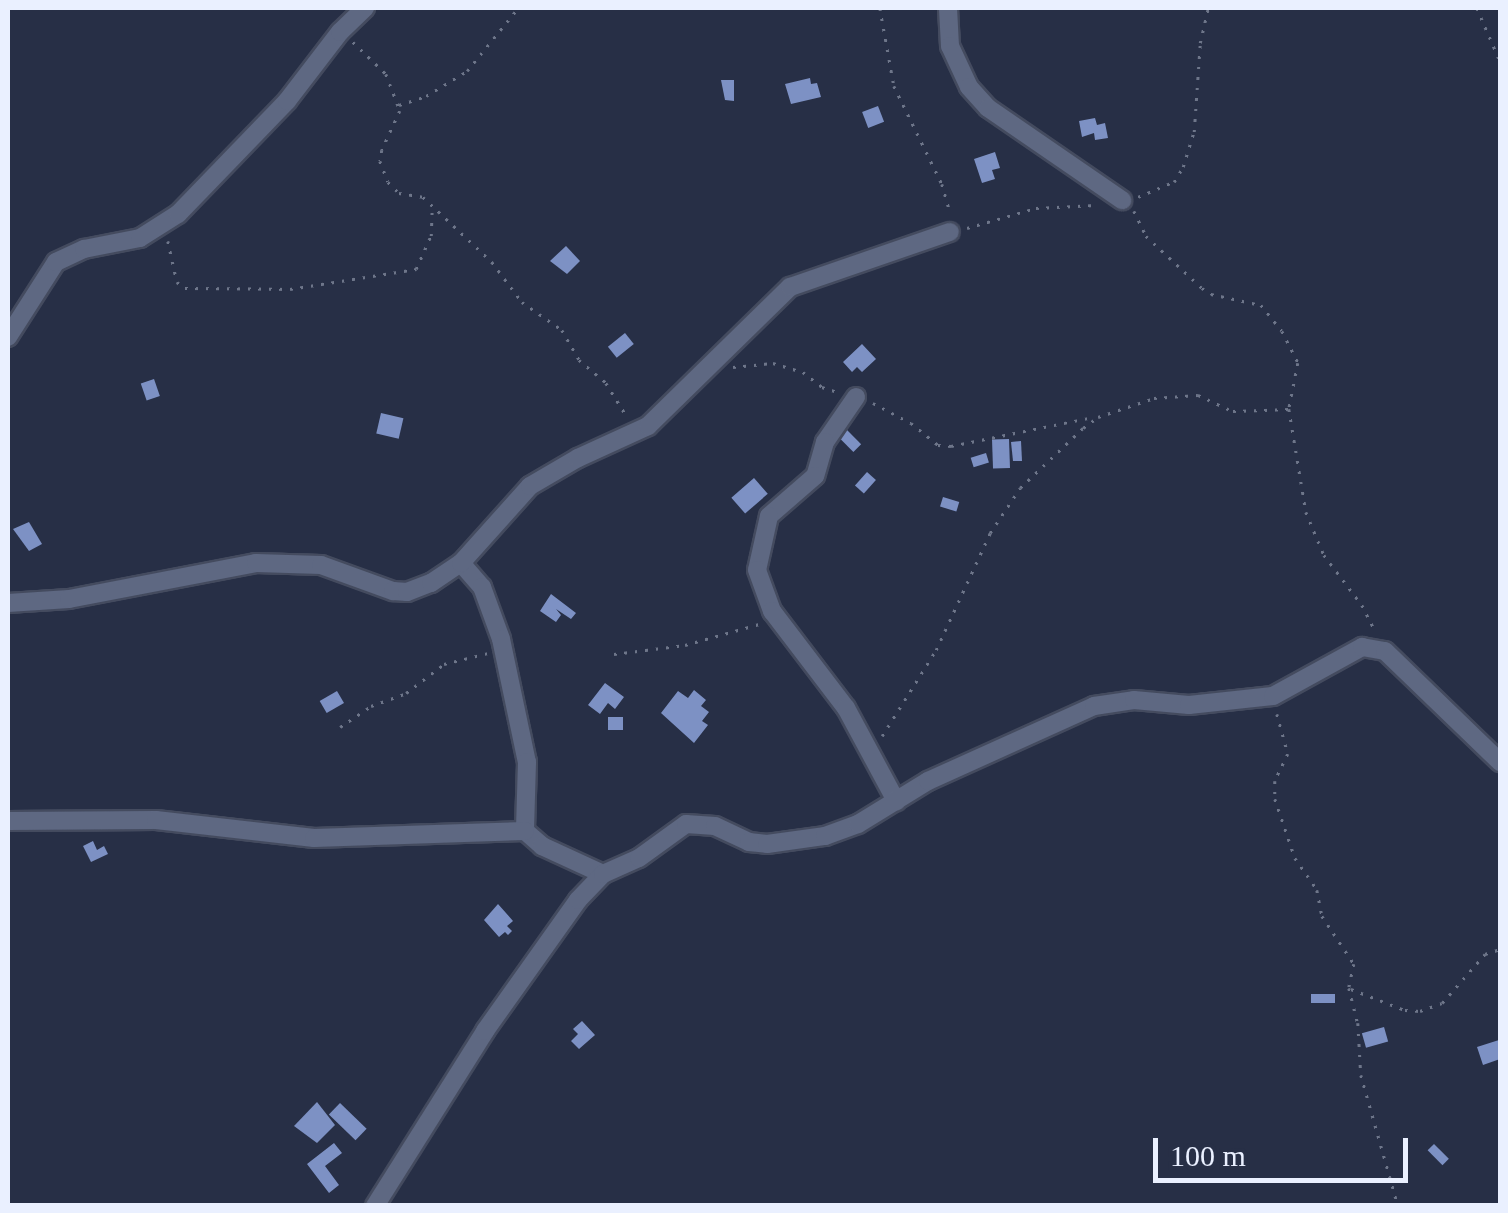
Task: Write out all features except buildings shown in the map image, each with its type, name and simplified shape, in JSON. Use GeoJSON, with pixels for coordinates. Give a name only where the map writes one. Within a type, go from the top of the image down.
{"type":"FeatureCollection","features":[{"type":"Feature","properties":{"kind":"street"},"geometry":{"type":"LineString","coordinates":[[8,336],[56,262],[84,249],[140,238],[164,224],[287,101],[340,32],[365,8]]}},
{"type":"Feature","properties":{"kind":"street"},"geometry":{"type":"LineString","coordinates":[[948,8],[950,46],[969,87],[988,108],[1125,200]]}},
{"type":"Feature","properties":{"kind":"street"},"geometry":{"type":"LineString","coordinates":[[8,603],[69,600],[196,572],[293,561],[407,592],[431,584],[461,563],[530,486],[578,458],[634,436],[703,376],[762,310],[790,287],[950,232]]}},
{"type":"Feature","properties":{"kind":"street"},"geometry":{"type":"LineString","coordinates":[[856,397],[825,442],[816,476],[769,516],[757,570],[772,611],[846,708],[896,801]]}},
{"type":"Feature","properties":{"kind":"street"},"geometry":{"type":"LineString","coordinates":[[461,563],[482,587],[502,649],[527,762],[525,832]]}},
{"type":"Feature","properties":{"kind":"street"},"geometry":{"type":"LineString","coordinates":[[375,1206],[485,1031],[578,900],[603,874],[639,858],[686,824],[714,826],[749,842],[798,842],[858,824],[928,781],[1094,706],[1134,700],[1189,705],[1272,696],[1346,652],[1362,647],[1386,651],[1500,762]]}},
{"type":"Feature","properties":{"kind":"street"},"geometry":{"type":"LineString","coordinates":[[8,821],[156,820],[314,838],[525,832],[542,846],[603,874]]}},
{"type":"Feature","properties":{"kind":"path"},"geometry":{"type":"LineString","coordinates":[[398,105],[426,96],[467,71],[518,8]]}},
{"type":"Feature","properties":{"kind":"path"},"geometry":{"type":"LineString","coordinates":[[880,8],[894,86],[905,117],[942,184],[951,216],[950,232],[1036,208],[1125,200],[1155,193],[1174,182],[1194,132],[1200,42],[1208,8]]}},
{"type":"Feature","properties":{"kind":"path"},"geometry":{"type":"LineString","coordinates":[[1477,8],[1500,62]]}},
{"type":"Feature","properties":{"kind":"path"},"geometry":{"type":"LineString","coordinates":[[340,32],[377,62],[398,105],[400,117],[382,150],[382,172],[395,190],[423,196],[492,262],[522,302],[562,330],[579,360],[616,396],[634,436]]}},
{"type":"Feature","properties":{"kind":"path"},"geometry":{"type":"LineString","coordinates":[[1125,200],[1146,236],[1202,288],[1211,294],[1261,305],[1272,316],[1298,363],[1289,409],[1306,512],[1324,555],[1362,605],[1386,651]]}},
{"type":"Feature","properties":{"kind":"path"},"geometry":{"type":"LineString","coordinates":[[164,224],[177,282],[185,288],[255,292],[405,274],[422,262],[426,254],[432,208]]}},
{"type":"Feature","properties":{"kind":"path"},"geometry":{"type":"LineString","coordinates":[[703,376],[744,364],[773,362],[911,422],[938,445],[1098,417],[1154,398],[1198,394],[1232,411],[1289,409]]}},
{"type":"Feature","properties":{"kind":"path"},"geometry":{"type":"LineString","coordinates":[[871,754],[936,650],[990,533],[1010,503],[1040,468],[1098,417]]}},
{"type":"Feature","properties":{"kind":"path"},"geometry":{"type":"LineString","coordinates":[[614,654],[685,645],[736,628],[781,622]]}},
{"type":"Feature","properties":{"kind":"path"},"geometry":{"type":"LineString","coordinates":[[340,726],[371,706],[406,693],[444,664],[502,649]]}},
{"type":"Feature","properties":{"kind":"path"},"geometry":{"type":"LineString","coordinates":[[1272,696],[1288,754],[1275,782],[1274,799],[1295,858],[1316,890],[1322,916],[1354,964],[1350,988],[1367,1107],[1386,1151],[1398,1206]]}},
{"type":"Feature","properties":{"kind":"path"},"geometry":{"type":"LineString","coordinates":[[1350,988],[1405,1010],[1420,1010],[1442,1002],[1485,954],[1500,949]]}}]}
